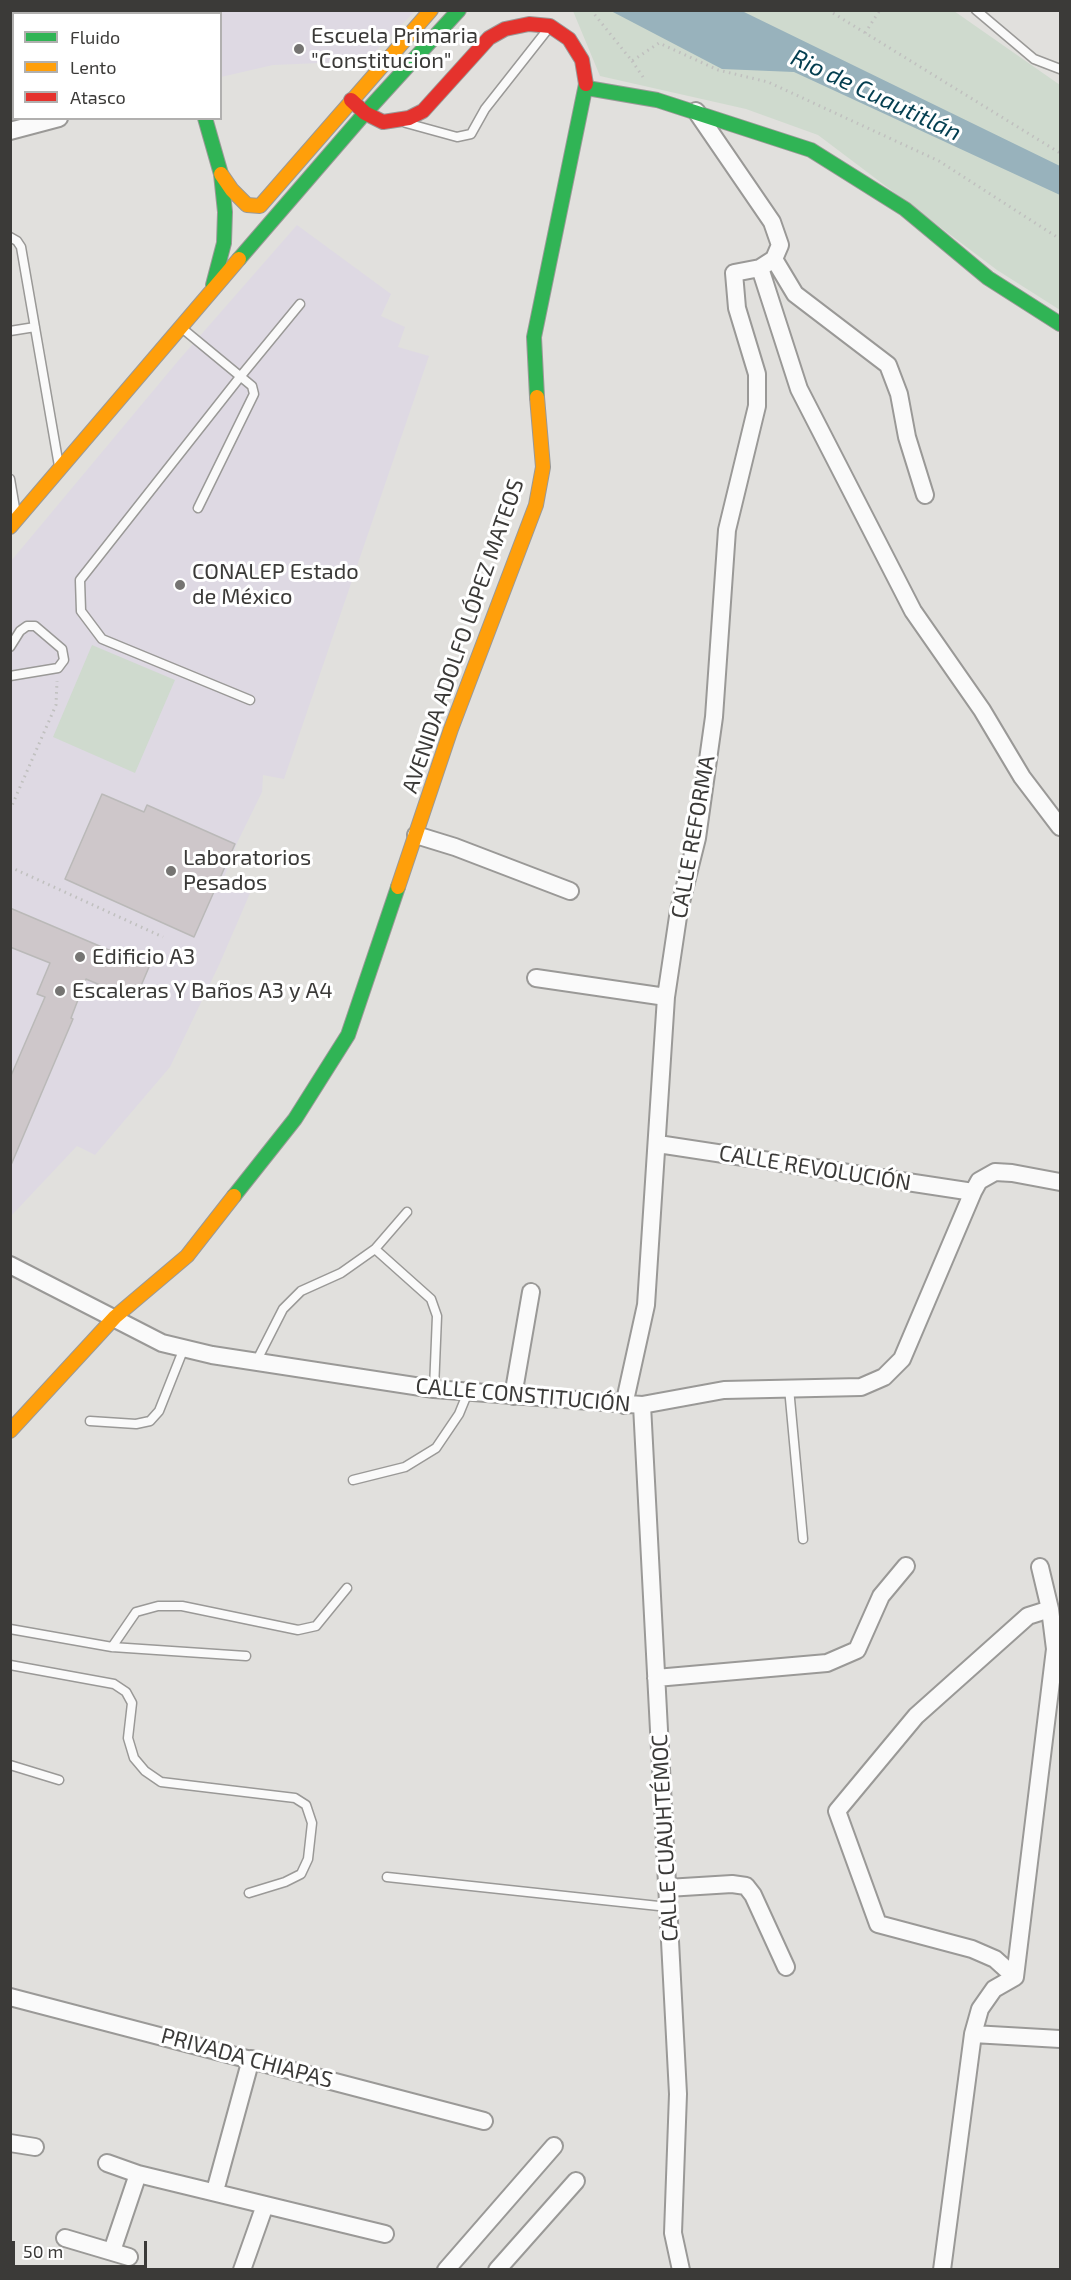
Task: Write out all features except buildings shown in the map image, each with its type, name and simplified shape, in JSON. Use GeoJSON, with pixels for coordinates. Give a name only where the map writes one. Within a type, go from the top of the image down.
{"type":"FeatureCollection","features":[{"type":"Feature","properties":{"kind":"street"},"geometry":{"type":"LineString","coordinates":[[221,174],[232,190],[247,205],[260,206],[431,10]]}},
{"type":"Feature","properties":{"kind":"street"},"geometry":{"type":"LineString","coordinates":[[14,523],[210,292],[459,10]]}},
{"type":"Feature","properties":{"kind":"street"},"geometry":{"type":"LineString","coordinates":[[351,100],[365,114],[383,122],[409,118],[423,111],[489,38],[513,27],[529,24],[550,26]]}},
{"type":"Feature","properties":{"kind":"street","name":"AVENIDA ADOLFO LÓPEZ MATEOS"},"geometry":{"type":"LineString","coordinates":[[10,1431],[115,1317],[187,1257],[295,1119],[348,1035],[451,729],[536,505],[543,467],[538,426],[534,337],[587,88],[582,60],[569,39],[550,26]]}},
{"type":"Feature","properties":{"kind":"street"},"geometry":{"type":"LineString","coordinates":[[587,88],[657,100],[811,150],[905,209],[988,278],[1060,324]]}},
{"type":"Feature","properties":{"kind":"street"},"geometry":{"type":"LineString","coordinates":[[696,111],[772,222],[780,245],[767,264],[799,389],[913,610],[982,710],[1022,777],[1060,827]]}},
{"type":"Feature","properties":{"kind":"street"},"geometry":{"type":"LineString","coordinates":[[10,131],[49,120]]}},
{"type":"Feature","properties":{"kind":"street"},"geometry":{"type":"LineString","coordinates":[[206,120],[221,174],[225,212],[224,243],[210,292]]}},
{"type":"Feature","properties":{"kind":"street"},"geometry":{"type":"LineString","coordinates":[[767,264],[795,294],[888,365],[899,394],[907,437],[925,495]]}},
{"type":"Feature","properties":{"kind":"street","name":"CALLE REFORMA"},"geometry":{"type":"LineString","coordinates":[[624,1405],[646,1305],[666,997],[679,910],[697,838],[714,717],[727,531],[757,406],[757,374],[737,308],[734,273],[767,264]]}},
{"type":"Feature","properties":{"kind":"street"},"geometry":{"type":"LineString","coordinates":[[416,835],[455,847],[570,891]]}},
{"type":"Feature","properties":{"kind":"street"},"geometry":{"type":"LineString","coordinates":[[536,978],[666,997]]}},
{"type":"Feature","properties":{"kind":"street","name":"CALLE REVOLUCIÓN"},"geometry":{"type":"LineString","coordinates":[[658,1144],[973,1192]]}},
{"type":"Feature","properties":{"kind":"street"},"geometry":{"type":"LineString","coordinates":[[973,1192],[979,1181],[994,1172],[1060,1182]]}},
{"type":"Feature","properties":{"kind":"street","name":"CALLE CONSTITUCIÓN"},"geometry":{"type":"LineString","coordinates":[[10,1265],[162,1343],[183,1348],[256,1362],[434,1389],[642,1405],[724,1390],[861,1387],[884,1377],[902,1359],[973,1192]]}},
{"type":"Feature","properties":{"kind":"street"},"geometry":{"type":"LineString","coordinates":[[513,1396],[531,1292]]}},
{"type":"Feature","properties":{"kind":"street","name":"CALLE CUAUHTÉMOC"},"geometry":{"type":"LineString","coordinates":[[642,1405],[678,2094],[673,2232],[681,2270]]}},
{"type":"Feature","properties":{"kind":"street"},"geometry":{"type":"LineString","coordinates":[[656,1678],[827,1663],[857,1650],[881,1596],[906,1566]]}},
{"type":"Feature","properties":{"kind":"street"},"geometry":{"type":"LineString","coordinates":[[1015,1977],[1055,1649],[1050,1609],[1040,1567]]}},
{"type":"Feature","properties":{"kind":"street"},"geometry":{"type":"LineString","coordinates":[[1015,1977],[995,1959],[972,1949],[878,1924],[837,1811],[916,1716],[1028,1616],[1050,1609]]}},
{"type":"Feature","properties":{"kind":"street"},"geometry":{"type":"LineString","coordinates":[[667,1888],[732,1884],[746,1886],[753,1895],[786,1967]]}},
{"type":"Feature","properties":{"kind":"street"},"geometry":{"type":"LineString","coordinates":[[942,2270],[973,2034],[980,2009],[994,1989],[1015,1977]]}},
{"type":"Feature","properties":{"kind":"street","name":"PRIVADA CHIAPAS"},"geometry":{"type":"LineString","coordinates":[[10,1996],[484,2121]]}},
{"type":"Feature","properties":{"kind":"street"},"geometry":{"type":"LineString","coordinates":[[973,2034],[1060,2039]]}},
{"type":"Feature","properties":{"kind":"street"},"geometry":{"type":"LineString","coordinates":[[215,2191],[251,2059]]}},
{"type":"Feature","properties":{"kind":"street"},"geometry":{"type":"LineString","coordinates":[[11,2144],[35,2147]]}},
{"type":"Feature","properties":{"kind":"street"},"geometry":{"type":"LineString","coordinates":[[446,2270],[555,2146]]}},
{"type":"Feature","properties":{"kind":"street"},"geometry":{"type":"LineString","coordinates":[[107,2163],[138,2174],[385,2234]]}},
{"type":"Feature","properties":{"kind":"street"},"geometry":{"type":"LineString","coordinates":[[112,2251],[138,2174]]}},
{"type":"Feature","properties":{"kind":"street"},"geometry":{"type":"LineString","coordinates":[[497,2270],[576,2181]]}},
{"type":"Feature","properties":{"kind":"street"},"geometry":{"type":"LineString","coordinates":[[242,2270],[265,2205]]}},
{"type":"Feature","properties":{"kind":"street"},"geometry":{"type":"LineString","coordinates":[[65,2238],[129,2257]]}},
{"type":"Feature","properties":{"kind":"lane"},"geometry":{"type":"LineString","coordinates":[[976,10],[1035,59],[1060,69]]}},
{"type":"Feature","properties":{"kind":"lane"},"geometry":{"type":"LineString","coordinates":[[397,121],[457,137],[471,134],[485,109],[550,26]]}},
{"type":"Feature","properties":{"kind":"lane"},"geometry":{"type":"LineString","coordinates":[[10,237],[21,247],[60,469]]}},
{"type":"Feature","properties":{"kind":"lane"},"geometry":{"type":"LineString","coordinates":[[250,700],[102,639],[81,611],[80,580],[300,304]]}},
{"type":"Feature","properties":{"kind":"lane"},"geometry":{"type":"LineString","coordinates":[[10,331],[35,327]]}},
{"type":"Feature","properties":{"kind":"lane"},"geometry":{"type":"LineString","coordinates":[[180,327],[252,386],[254,394],[198,508]]}},
{"type":"Feature","properties":{"kind":"lane"},"geometry":{"type":"LineString","coordinates":[[10,479],[14,523]]}},
{"type":"Feature","properties":{"kind":"lane"},"geometry":{"type":"LineString","coordinates":[[10,647],[20,631],[27,626],[35,626],[62,649],[64,660],[58,668],[10,676]]}},
{"type":"Feature","properties":{"kind":"lane"},"geometry":{"type":"LineString","coordinates":[[256,1362],[283,1309],[301,1291],[341,1273],[375,1249],[407,1212]]}},
{"type":"Feature","properties":{"kind":"lane"},"geometry":{"type":"LineString","coordinates":[[375,1249],[432,1299],[437,1316],[434,1389]]}},
{"type":"Feature","properties":{"kind":"lane"},"geometry":{"type":"LineString","coordinates":[[90,1422],[136,1424],[150,1421],[159,1411],[183,1348]]}},
{"type":"Feature","properties":{"kind":"lane"},"geometry":{"type":"LineString","coordinates":[[789,1388],[803,1539]]}},
{"type":"Feature","properties":{"kind":"lane"},"geometry":{"type":"LineString","coordinates":[[353,1480],[405,1467],[436,1448],[459,1414],[468,1392]]}},
{"type":"Feature","properties":{"kind":"lane"},"geometry":{"type":"LineString","coordinates":[[112,1647],[136,1612],[158,1606],[182,1606],[298,1630],[316,1626],[347,1588]]}},
{"type":"Feature","properties":{"kind":"lane"},"geometry":{"type":"LineString","coordinates":[[10,1629],[112,1647],[246,1656]]}},
{"type":"Feature","properties":{"kind":"lane"},"geometry":{"type":"LineString","coordinates":[[10,1665],[114,1684],[126,1692],[132,1703],[128,1738],[134,1758],[145,1771],[161,1782],[296,1798],[306,1805],[312,1823],[308,1859],[301,1874],[249,1893]]}},
{"type":"Feature","properties":{"kind":"lane"},"geometry":{"type":"LineString","coordinates":[[10,1765],[59,1780]]}},
{"type":"Feature","properties":{"kind":"lane"},"geometry":{"type":"LineString","coordinates":[[387,1877],[668,1906]]}},
{"type":"Feature","properties":{"kind":"path"},"geometry":{"type":"LineString","coordinates":[[591,10],[632,61],[659,43],[718,70],[768,82],[939,161],[1060,239]]}},
{"type":"Feature","properties":{"kind":"path"},"geometry":{"type":"LineString","coordinates":[[828,10],[1060,153]]}},
{"type":"Feature","properties":{"kind":"path"},"geometry":{"type":"LineString","coordinates":[[865,33],[880,10]]}},
{"type":"Feature","properties":{"kind":"path"},"geometry":{"type":"LineString","coordinates":[[10,810],[56,705],[58,668]]}},
{"type":"Feature","properties":{"kind":"path"},"geometry":{"type":"LineString","coordinates":[[10,867],[163,938]]}},
{"type":"Feature","properties":{"kind":"shaded area","name":"Escuela Primaria \"Constitucion\""},"geometry":{"type":"Polygon","coordinates":[[[415,11],[366,61],[273,65],[222,77],[222,12],[175,12],[415,11]]]}},
{"type":"Feature","properties":{"kind":"shaded area"},"geometry":{"type":"Polygon","coordinates":[[[573,11],[954,11],[1060,85],[1060,310],[997,270],[818,135],[746,109],[600,76],[573,11]]]}},
{"type":"Feature","properties":{"kind":"shaded area","name":"CONALEP Estado de México"},"geometry":{"type":"Polygon","coordinates":[[[297,225],[391,294],[381,316],[405,327],[398,347],[429,356],[284,779],[263,775],[262,792],[237,843],[223,880],[251,891],[219,965],[170,1067],[95,1155],[77,1146],[11,1216],[11,561],[178,361],[297,225]]]}},
{"type":"Feature","properties":{"kind":"shaded area"},"geometry":{"type":"Polygon","coordinates":[[[92,645],[175,680],[135,773],[53,737],[92,645]]]}},
{"type":"Feature","properties":{"kind":"water","name":"Rio de Cuautitlán"},"geometry":{"type":"Polygon","coordinates":[[[611,11],[742,11],[1060,166],[1060,195],[794,72],[722,69],[611,11]]]}},
{"type":"Feature","properties":{"kind":"traffic: fast"},"geometry":{"type":"LineString","coordinates":[[239,259],[365,113],[459,10]]}},
{"type":"Feature","properties":{"kind":"traffic: fast"},"geometry":{"type":"LineString","coordinates":[[537,397],[534,337],[586,84]]}},
{"type":"Feature","properties":{"kind":"traffic: fast"},"geometry":{"type":"LineString","coordinates":[[587,88],[657,100],[811,150],[905,209],[988,278],[1060,324]]}},
{"type":"Feature","properties":{"kind":"traffic: fast"},"geometry":{"type":"LineString","coordinates":[[206,120],[221,174],[225,212],[224,243],[213,285]]}},
{"type":"Feature","properties":{"kind":"traffic: fast"},"geometry":{"type":"LineString","coordinates":[[234,1196],[295,1119],[348,1035],[398,887]]}},
{"type":"Feature","properties":{"kind":"traffic: slow"},"geometry":{"type":"LineString","coordinates":[[221,174],[232,190],[247,205],[260,206],[431,10]]}},
{"type":"Feature","properties":{"kind":"traffic: slow"},"geometry":{"type":"LineString","coordinates":[[10,527],[239,259]]}},
{"type":"Feature","properties":{"kind":"traffic: slow"},"geometry":{"type":"LineString","coordinates":[[398,887],[451,729],[536,505],[543,467],[537,397]]}},
{"type":"Feature","properties":{"kind":"traffic: slow"},"geometry":{"type":"LineString","coordinates":[[10,1431],[115,1317],[187,1256],[234,1196]]}},
{"type":"Feature","properties":{"kind":"traffic: jam"},"geometry":{"type":"LineString","coordinates":[[351,100],[365,113],[383,122],[409,118],[423,111],[489,38],[505,29],[529,24],[550,26],[569,39],[582,60],[586,84]]}},
{"type":"Feature","properties":{"kind":"place","name":"Escuela Primaria \"Constitucion\""},"geometry":{"type":"Point","coordinates":[299,49]}},
{"type":"Feature","properties":{"kind":"place","name":"CONALEP Estado de México"},"geometry":{"type":"Point","coordinates":[180,585]}},
{"type":"Feature","properties":{"kind":"place","name":"Laboratorios Pesados"},"geometry":{"type":"Point","coordinates":[171,871]}},
{"type":"Feature","properties":{"kind":"place","name":"Edificio A3"},"geometry":{"type":"Point","coordinates":[80,957]}},
{"type":"Feature","properties":{"kind":"place","name":"Escaleras Y Baños A3 y A4"},"geometry":{"type":"Point","coordinates":[60,991]}}]}
